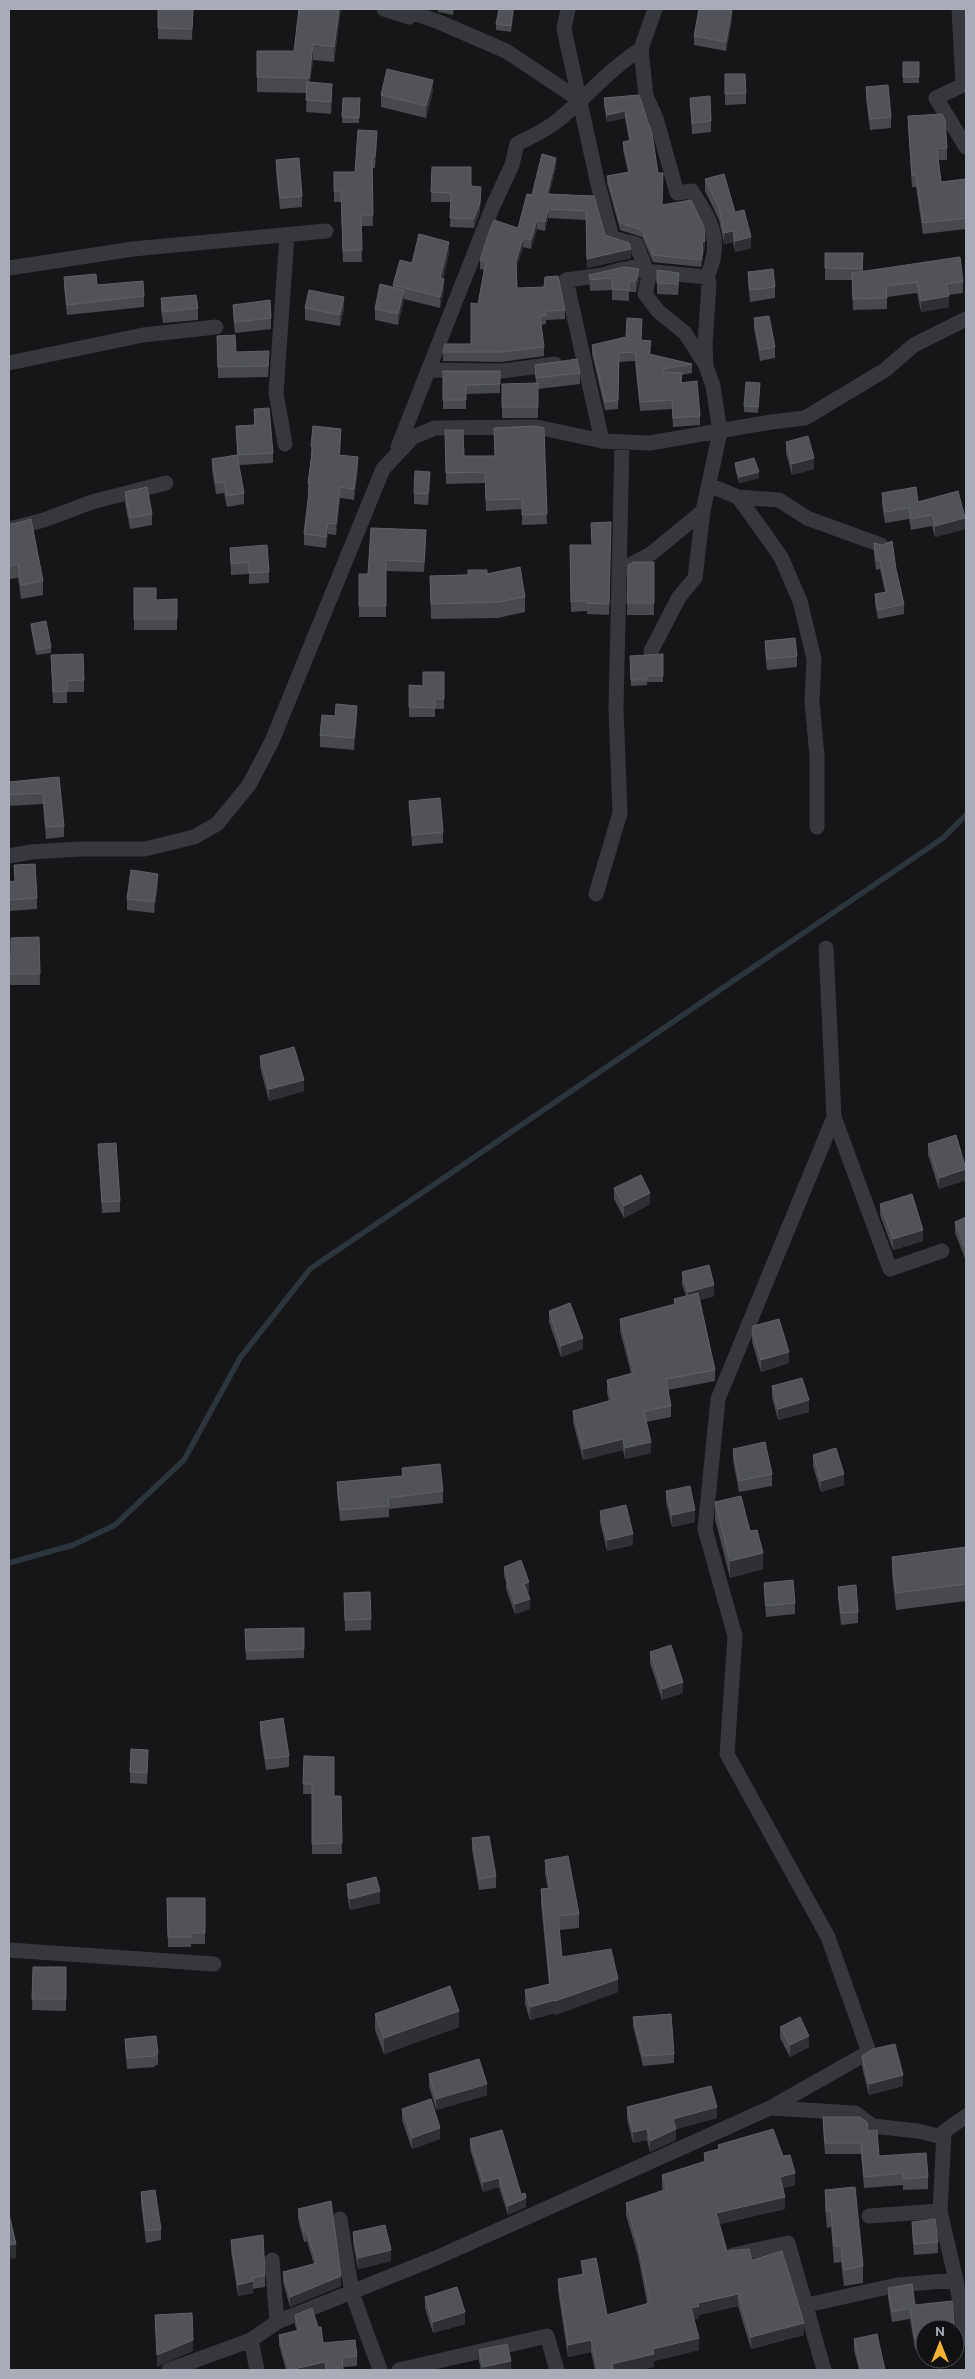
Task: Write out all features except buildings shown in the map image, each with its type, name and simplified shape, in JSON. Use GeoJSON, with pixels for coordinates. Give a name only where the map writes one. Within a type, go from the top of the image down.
{"type":"FeatureCollection","features":[{"type":"Feature","properties":{"kind":"street"},"geometry":{"type":"LineString","coordinates":[[384,9],[545,64]]}},
{"type":"Feature","properties":{"kind":"street"},"geometry":{"type":"LineString","coordinates":[[402,9],[439,22],[506,51],[580,101]]}},
{"type":"Feature","properties":{"kind":"street"},"geometry":{"type":"LineString","coordinates":[[568,9],[564,29],[597,180],[612,238],[636,244],[644,264],[566,280],[602,441]]}},
{"type":"Feature","properties":{"kind":"street"},"geometry":{"type":"LineString","coordinates":[[655,9],[641,48],[646,96],[656,118],[677,193],[692,192],[710,219],[716,239],[714,261],[707,277],[709,283],[705,336],[706,366]]}},
{"type":"Feature","properties":{"kind":"street"},"geometry":{"type":"LineString","coordinates":[[962,15],[963,85],[936,98],[966,146]]}},
{"type":"Feature","properties":{"kind":"street"},"geometry":{"type":"LineString","coordinates":[[395,454],[430,370],[493,206],[512,165],[517,144],[555,123],[601,79],[641,48]]}},
{"type":"Feature","properties":{"kind":"street"},"geometry":{"type":"LineString","coordinates":[[9,268],[133,249],[326,231]]}},
{"type":"Feature","properties":{"kind":"street"},"geometry":{"type":"LineString","coordinates":[[285,444],[276,393],[287,235]]}},
{"type":"Feature","properties":{"kind":"street"},"geometry":{"type":"LineString","coordinates":[[623,269],[707,277]]}},
{"type":"Feature","properties":{"kind":"street"},"geometry":{"type":"LineString","coordinates":[[650,272],[645,294],[658,311],[685,333],[706,366],[713,386],[720,432],[703,511],[695,578],[679,597],[651,651]]}},
{"type":"Feature","properties":{"kind":"street"},"geometry":{"type":"LineString","coordinates":[[9,856],[32,852],[80,849],[145,849],[194,837],[217,824],[249,785],[272,741],[383,468],[413,437],[435,428],[537,427],[602,441],[650,443],[805,418],[885,370],[914,345],[966,319]]}},
{"type":"Feature","properties":{"kind":"street"},"geometry":{"type":"LineString","coordinates":[[9,363],[142,335],[216,328]]}},
{"type":"Feature","properties":{"kind":"street"},"geometry":{"type":"LineString","coordinates":[[430,370],[502,371],[585,360]]}},
{"type":"Feature","properties":{"kind":"street"},"geometry":{"type":"LineString","coordinates":[[596,894],[620,813],[616,708],[622,443]]}},
{"type":"Feature","properties":{"kind":"street"},"geometry":{"type":"LineString","coordinates":[[9,529],[44,520],[92,502],[166,483]]}},
{"type":"Feature","properties":{"kind":"street"},"geometry":{"type":"LineString","coordinates":[[709,485],[738,497],[779,500],[807,518],[881,545]]}},
{"type":"Feature","properties":{"kind":"street"},"geometry":{"type":"LineString","coordinates":[[738,497],[781,557],[800,601],[814,659],[812,701],[817,756],[817,827]]}},
{"type":"Feature","properties":{"kind":"street"},"geometry":{"type":"LineString","coordinates":[[619,571],[652,553],[703,511]]}},
{"type":"Feature","properties":{"kind":"street"},"geometry":{"type":"LineString","coordinates":[[826,948],[834,1117],[890,1269],[942,1251]]}},
{"type":"Feature","properties":{"kind":"street"},"geometry":{"type":"LineString","coordinates":[[169,2370],[251,2340],[277,2322],[436,2258],[770,2108],[869,2052],[828,1937],[727,1754],[735,1636],[705,1529],[718,1399],[834,1117]]}},
{"type":"Feature","properties":{"kind":"street"},"geometry":{"type":"LineString","coordinates":[[9,1950],[214,1964]]}},
{"type":"Feature","properties":{"kind":"street"},"geometry":{"type":"LineString","coordinates":[[770,2108],[855,2113],[873,2126],[918,2130],[938,2136],[966,2116]]}},
{"type":"Feature","properties":{"kind":"street"},"geometry":{"type":"LineString","coordinates":[[944,2133],[940,2211],[958,2270],[966,2339]]}},
{"type":"Feature","properties":{"kind":"street"},"geometry":{"type":"LineString","coordinates":[[869,2216],[940,2211]]}},
{"type":"Feature","properties":{"kind":"street"},"geometry":{"type":"LineString","coordinates":[[340,2220],[352,2293],[380,2370]]}},
{"type":"Feature","properties":{"kind":"street"},"geometry":{"type":"LineString","coordinates":[[733,2255],[788,2242],[824,2370]]}},
{"type":"Feature","properties":{"kind":"street"},"geometry":{"type":"LineString","coordinates":[[272,2260],[277,2322]]}},
{"type":"Feature","properties":{"kind":"street"},"geometry":{"type":"LineString","coordinates":[[807,2305],[958,2270]]}},
{"type":"Feature","properties":{"kind":"street"},"geometry":{"type":"LineString","coordinates":[[399,2370],[546,2336],[557,2370]]}},
{"type":"Feature","properties":{"kind":"street"},"geometry":{"type":"LineString","coordinates":[[251,2340],[257,2370]]}},
{"type":"Feature","properties":{"kind":"waterway"},"geometry":{"type":"LineString","coordinates":[[9,1563],[73,1545],[115,1525],[184,1460],[240,1358],[310,1269],[943,838],[966,815]]}}]}
